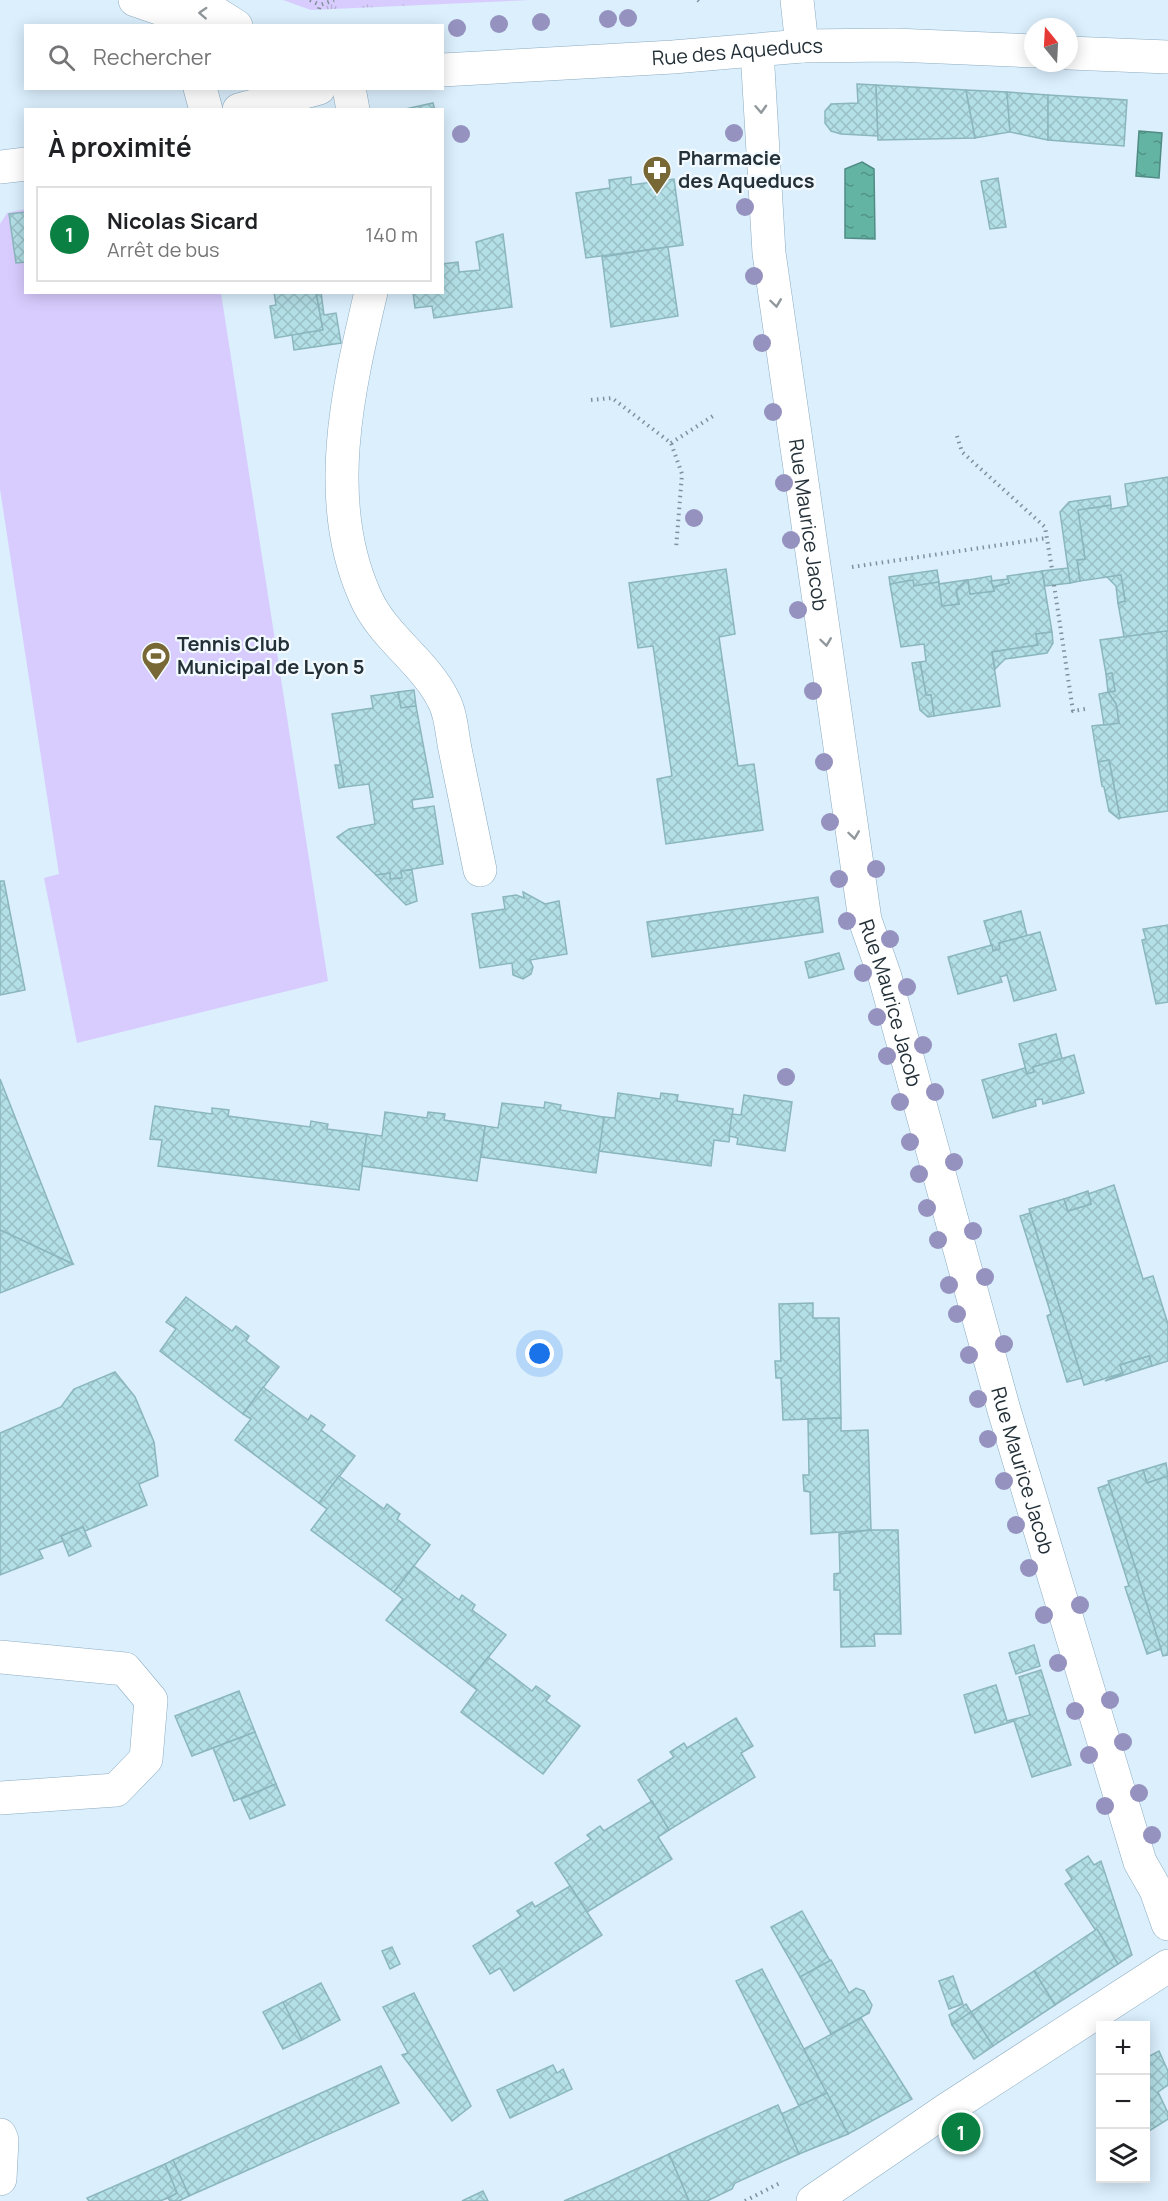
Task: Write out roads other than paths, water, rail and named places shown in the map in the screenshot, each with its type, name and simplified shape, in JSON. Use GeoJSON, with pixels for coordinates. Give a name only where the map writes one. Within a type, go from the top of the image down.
{"type":"FeatureCollection","features":[{"type":"Feature","properties":{"kind":"street"},"geometry":{"type":"LineString","coordinates":[[135,0],[171,18],[217,14],[233,24]]}},
{"type":"Feature","properties":{"kind":"street"},"geometry":{"type":"LineString","coordinates":[[797,0],[802,46]]}},
{"type":"Feature","properties":{"kind":"street","name":"Rue des Aqueducs"},"geometry":{"type":"LineString","coordinates":[[444,70],[757,51],[802,46],[895,45],[1024,51]]}},
{"type":"Feature","properties":{"kind":"street","name":"Rue Maurice Jacob"},"geometry":{"type":"LineString","coordinates":[[757,51],[769,253],[865,920],[885,978],[1014,1444],[1140,1862],[1156,1890],[1168,1924]]}},
{"type":"Feature","properties":{"kind":"street"},"geometry":{"type":"LineString","coordinates":[[1078,53],[1168,57]]}},
{"type":"Feature","properties":{"kind":"street"},"geometry":{"type":"LineString","coordinates":[[201,90],[205,108]]}},
{"type":"Feature","properties":{"kind":"street"},"geometry":{"type":"LineString","coordinates":[[349,90],[353,108]]}},
{"type":"Feature","properties":{"kind":"street"},"geometry":{"type":"LineString","coordinates":[[245,108],[300,91]]}},
{"type":"Feature","properties":{"kind":"street"},"geometry":{"type":"LineString","coordinates":[[0,168],[24,164]]}},
{"type":"Feature","properties":{"kind":"street"},"geometry":{"type":"LineString","coordinates":[[371,294],[355,361],[343,439],[342,504],[365,597],[392,639],[423,667],[445,702],[480,870]]}},
{"type":"Feature","properties":{"kind":"street"},"geometry":{"type":"LineString","coordinates":[[0,1657],[125,1669],[152,1700],[146,1759],[116,1790],[0,1798]]}},
{"type":"Feature","properties":{"kind":"street"},"geometry":{"type":"LineString","coordinates":[[813,2201],[946,2110],[1168,1966]]}},
{"type":"Feature","properties":{"kind":"street"},"geometry":{"type":"LineString","coordinates":[[0,2135],[2,2140],[0,2179]]}},
{"type":"Feature","properties":{"kind":"water"},"geometry":{"type":"Polygon","coordinates":[[[1139,131],[1162,133],[1159,178],[1136,176],[1139,131]]]}},
{"type":"Feature","properties":{"kind":"water"},"geometry":{"type":"Polygon","coordinates":[[[862,162],[874,169],[875,239],[845,238],[845,169],[862,162]]]}},
{"type":"Feature","properties":{"kind":"place","name":"Pharmacie des Aqueducs"},"geometry":{"type":"Point","coordinates":[657,196]}},
{"type":"Feature","properties":{"kind":"place","name":"Tennis Club Municipal de Lyon 5"},"geometry":{"type":"Point","coordinates":[156,682]}},
{"type":"Feature","properties":{"kind":"place","name":"Nicolas Sicard"},"geometry":{"type":"Point","coordinates":[961,2132]}}]}
